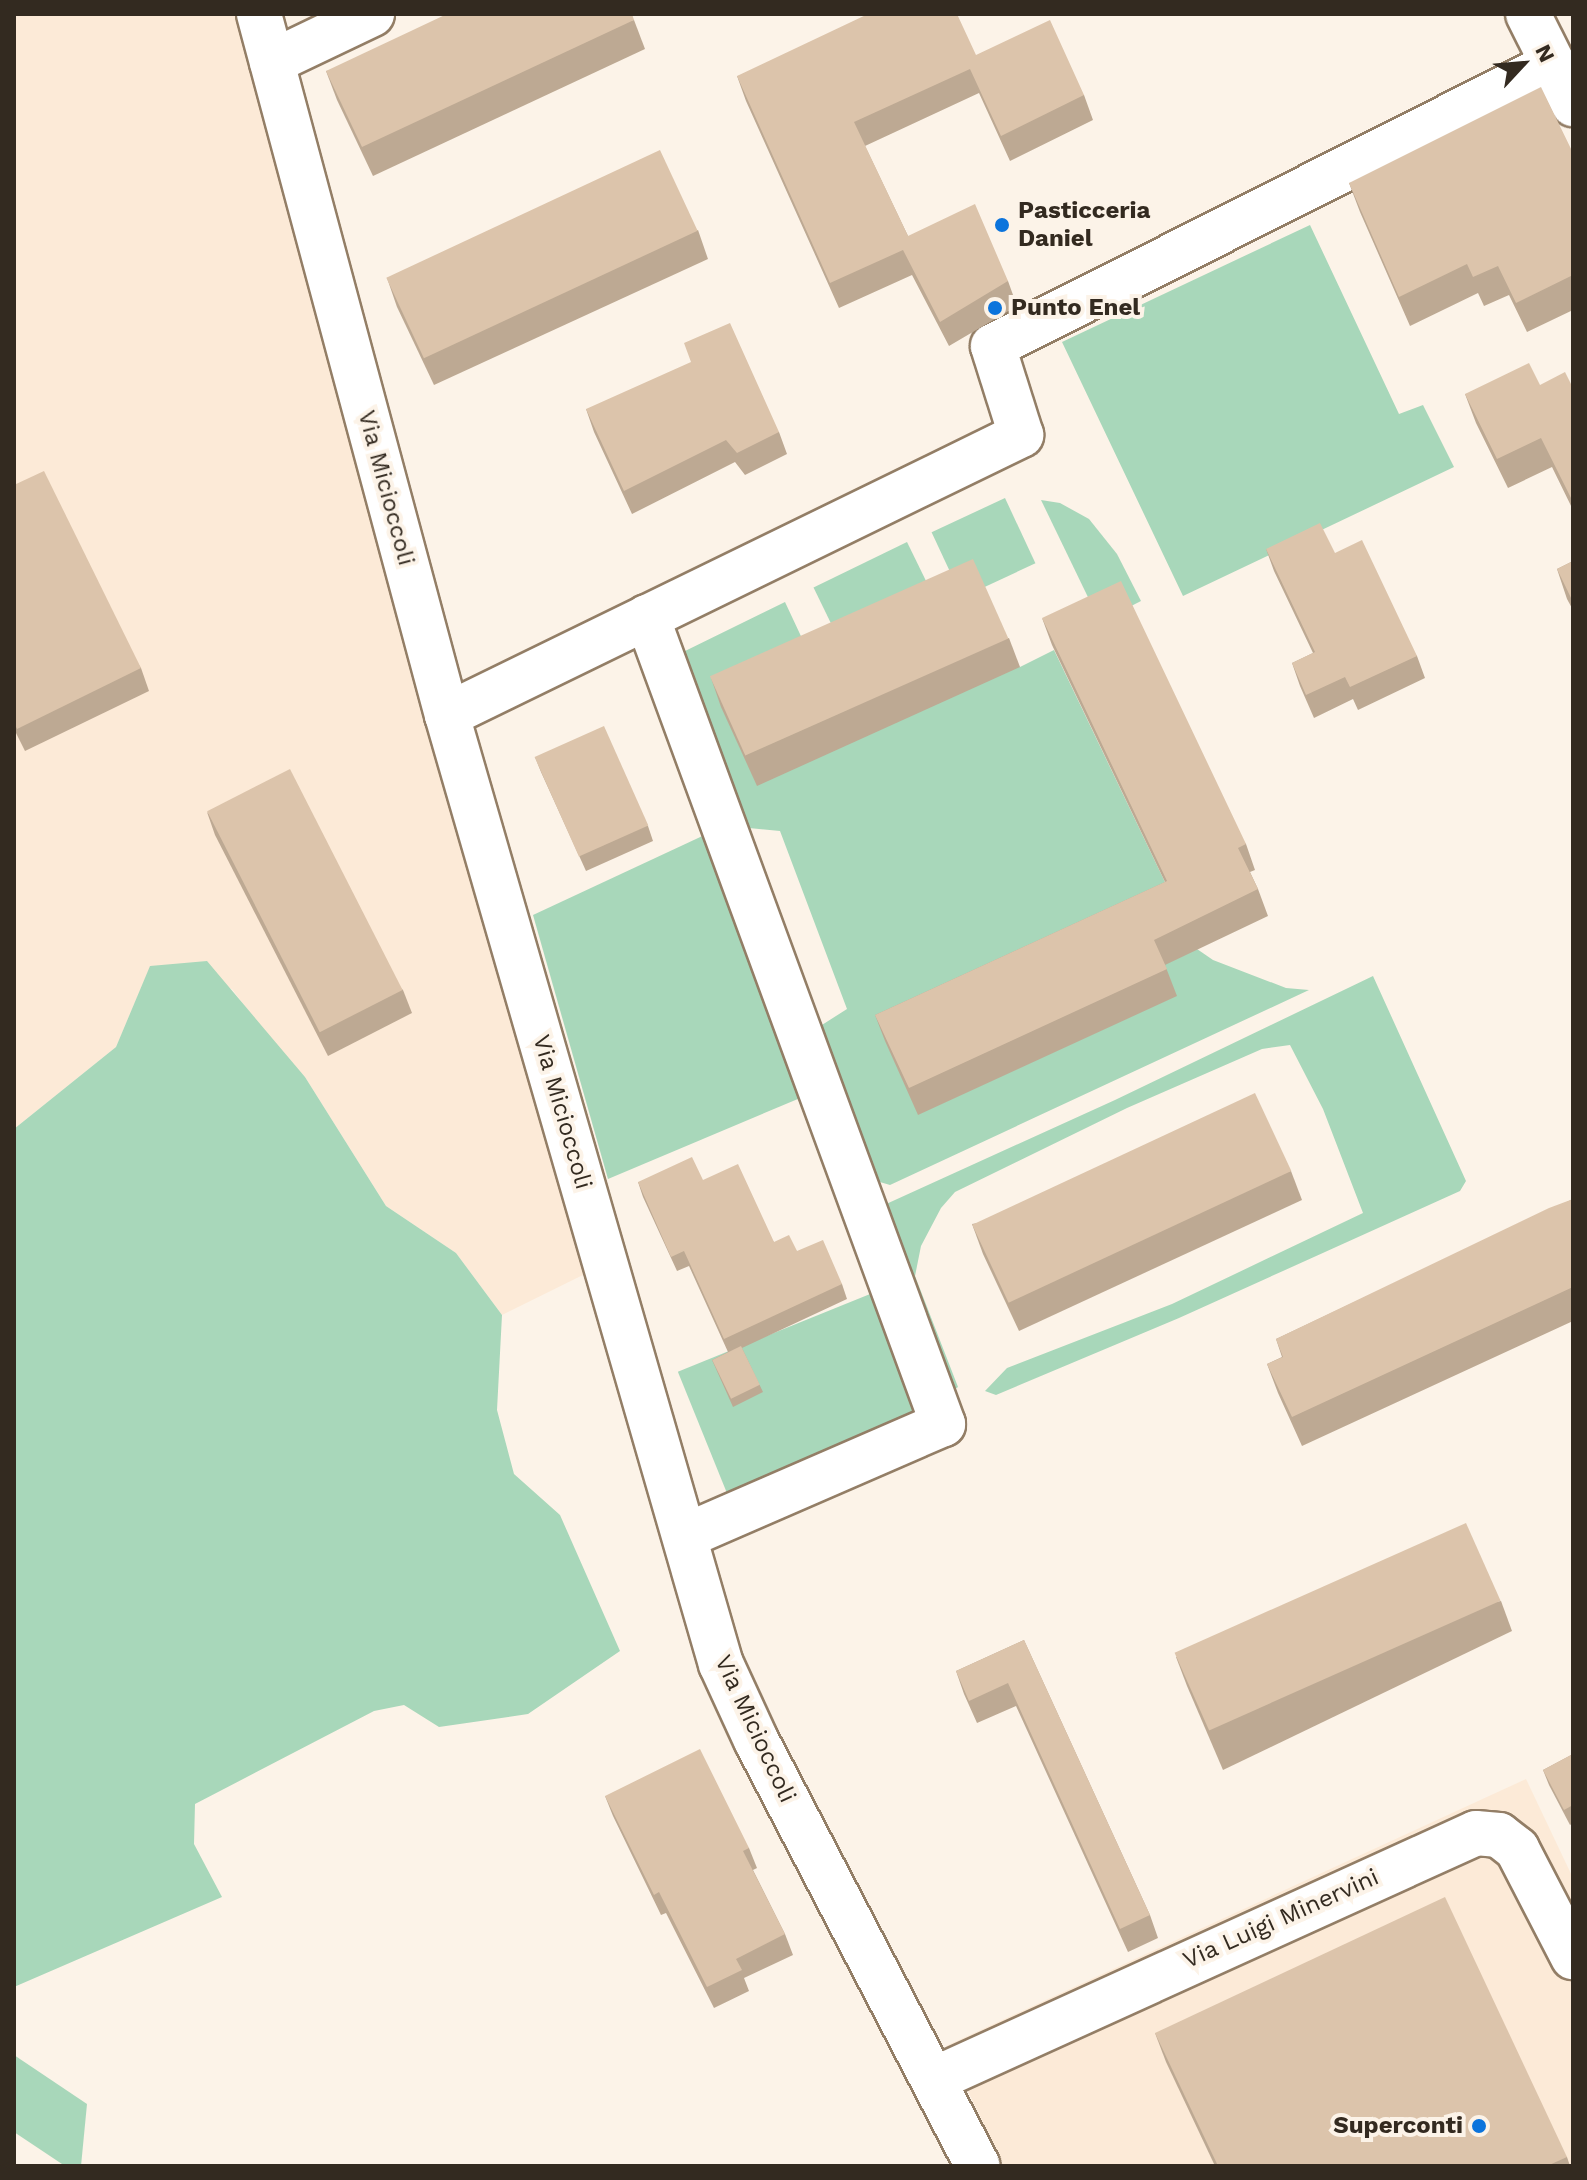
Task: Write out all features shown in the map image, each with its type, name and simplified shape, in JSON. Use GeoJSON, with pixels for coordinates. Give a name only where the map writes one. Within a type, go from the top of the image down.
{"type":"FeatureCollection","features":[{"type":"Feature","properties":{"kind":"street","name":"Via Micioccoli"},"geometry":{"type":"LineString","coordinates":[[259,14],[447,715],[721,1664],[978,2166]]}},
{"type":"Feature","properties":{"kind":"street"},"geometry":{"type":"LineString","coordinates":[[272,62],[372,14]]}},
{"type":"Feature","properties":{"kind":"street"},"geometry":{"type":"LineString","coordinates":[[1528,14],[1573,104]]}},
{"type":"Feature","properties":{"kind":"street"},"geometry":{"type":"LineString","coordinates":[[447,715],[1021,435],[993,346],[1553,64]]}},
{"type":"Feature","properties":{"kind":"street"},"geometry":{"type":"LineString","coordinates":[[647,617],[943,1424],[685,1536]]}},
{"type":"Feature","properties":{"kind":"street","name":"Via Luigi Minervini"},"geometry":{"type":"LineString","coordinates":[[935,2079],[1476,1833],[1499,1835],[1517,1849],[1573,1957]]}},
{"type":"Feature","properties":{"kind":"shaded area"},"geometry":{"type":"Polygon","coordinates":[[[14,14],[239,14],[419,706],[587,1273],[502,1315],[456,1253],[386,1206],[305,1077],[267,1036],[232,989],[150,967],[116,1047],[14,1129],[14,14]]]}},
{"type":"Feature","properties":{"kind":"shaded area"},"geometry":{"type":"Polygon","coordinates":[[[1526,1779],[1573,1878],[1573,2166],[1004,2166],[946,2046],[1526,1779]]]}},
{"type":"Feature","properties":{"kind":"green space"},"geometry":{"type":"Polygon","coordinates":[[[1310,225],[1399,414],[1423,405],[1454,467],[1183,596],[1062,342],[1310,225]]]}},
{"type":"Feature","properties":{"kind":"green space"},"geometry":{"type":"Polygon","coordinates":[[[1005,498],[1035,563],[962,597],[932,532],[1005,498]]]}},
{"type":"Feature","properties":{"kind":"green space"},"geometry":{"type":"Polygon","coordinates":[[[1041,500],[1060,503],[1089,519],[1117,554],[1141,601],[1100,622],[1041,500]]]}},
{"type":"Feature","properties":{"kind":"green space"},"geometry":{"type":"Polygon","coordinates":[[[907,542],[939,608],[846,653],[814,588],[907,542]]]}},
{"type":"Feature","properties":{"kind":"green space"},"geometry":{"type":"Polygon","coordinates":[[[785,602],[814,664],[1020,667],[1054,650],[1197,949],[1213,960],[1286,988],[1309,990],[890,1185],[863,1177],[814,1030],[847,1009],[780,831],[739,827],[681,653],[785,602]]]}},
{"type":"Feature","properties":{"kind":"green space"},"geometry":{"type":"Polygon","coordinates":[[[711,832],[805,1096],[608,1179],[533,915],[711,832]]]}},
{"type":"Feature","properties":{"kind":"green space"},"geometry":{"type":"Polygon","coordinates":[[[207,961],[305,1077],[386,1206],[456,1253],[502,1315],[497,1410],[514,1474],[560,1515],[620,1651],[528,1714],[439,1727],[404,1705],[374,1711],[195,1804],[194,1844],[222,1897],[14,1987],[14,1129],[116,1047],[150,966],[207,961]]]}},
{"type":"Feature","properties":{"kind":"green space"},"geometry":{"type":"Polygon","coordinates":[[[1373,976],[1466,1181],[1460,1191],[1179,1318],[996,1395],[985,1391],[1007,1368],[1172,1304],[1363,1213],[1323,1109],[1290,1045],[1262,1049],[1127,1108],[955,1192],[941,1208],[921,1246],[915,1276],[958,1387],[947,1395],[884,1205],[1115,1100],[1373,976]]]}},
{"type":"Feature","properties":{"kind":"green space"},"geometry":{"type":"Polygon","coordinates":[[[880,1290],[932,1419],[730,1501],[678,1372],[880,1290]]]}},
{"type":"Feature","properties":{"kind":"green space"},"geometry":{"type":"Polygon","coordinates":[[[14,2055],[87,2104],[81,2166],[65,2166],[14,2132],[14,2055]]]}},
{"type":"Feature","properties":{"kind":"building"},"geometry":{"type":"Polygon","coordinates":[[[447,14],[632,14],[634,20],[362,147],[326,71],[447,14]]]}},
{"type":"Feature","properties":{"kind":"building"},"geometry":{"type":"Polygon","coordinates":[[[868,14],[957,14],[976,55],[1050,20],[1084,95],[1001,136],[970,69],[854,122],[908,236],[975,204],[1008,281],[940,322],[903,250],[830,283],[737,76],[868,14]]]}},
{"type":"Feature","properties":{"kind":"building"},"geometry":{"type":"Polygon","coordinates":[[[1541,87],[1573,153],[1573,275],[1516,303],[1498,266],[1473,277],[1467,264],[1399,297],[1349,183],[1541,87]]]}},
{"type":"Feature","properties":{"kind":"building"},"geometry":{"type":"Polygon","coordinates":[[[660,150],[698,231],[424,358],[386,278],[660,150]]]}},
{"type":"Feature","properties":{"kind":"building"},"geometry":{"type":"Polygon","coordinates":[[[730,323],[779,432],[737,453],[726,440],[624,491],[586,409],[691,362],[684,343],[730,323]]]}},
{"type":"Feature","properties":{"kind":"building"},"geometry":{"type":"Polygon","coordinates":[[[1529,363],[1540,385],[1565,372],[1573,388],[1573,502],[1541,438],[1497,459],[1465,394],[1529,363]]]}},
{"type":"Feature","properties":{"kind":"building"},"geometry":{"type":"Polygon","coordinates":[[[44,471],[141,668],[17,729],[14,723],[14,485],[44,471]]]}},
{"type":"Feature","properties":{"kind":"building"},"geometry":{"type":"Polygon","coordinates":[[[1320,523],[1335,553],[1362,540],[1417,656],[1350,687],[1345,677],[1306,695],[1292,663],[1315,652],[1266,549],[1320,523]]]}},
{"type":"Feature","properties":{"kind":"building"},"geometry":{"type":"Polygon","coordinates":[[[973,559],[1008,638],[745,756],[710,676],[973,559]]]}},
{"type":"Feature","properties":{"kind":"building"},"geometry":{"type":"Polygon","coordinates":[[[1573,561],[1573,602],[1557,569],[1573,561]]]}},
{"type":"Feature","properties":{"kind":"building"},"geometry":{"type":"Polygon","coordinates":[[[1121,581],[1246,844],[1238,848],[1258,889],[1154,940],[1167,969],[909,1088],[875,1015],[1167,881],[1042,618],[1121,581]]]}},
{"type":"Feature","properties":{"kind":"building"},"geometry":{"type":"Polygon","coordinates":[[[604,726],[648,826],[579,856],[535,757],[604,726]]]}},
{"type":"Feature","properties":{"kind":"building"},"geometry":{"type":"Polygon","coordinates":[[[290,769],[403,990],[320,1032],[207,811],[290,769]]]}},
{"type":"Feature","properties":{"kind":"building"},"geometry":{"type":"Polygon","coordinates":[[[1255,1093],[1291,1171],[1009,1303],[972,1225],[1255,1093]]]}},
{"type":"Feature","properties":{"kind":"building"},"geometry":{"type":"Polygon","coordinates":[[[692,1157],[703,1180],[738,1164],[774,1242],[789,1235],[797,1251],[823,1240],[842,1284],[724,1339],[684,1251],[671,1257],[638,1182],[692,1157]]]}},
{"type":"Feature","properties":{"kind":"building"},"geometry":{"type":"Polygon","coordinates":[[[1573,1199],[1573,1287],[1292,1417],[1267,1364],[1283,1357],[1276,1339],[1573,1199]]]}},
{"type":"Feature","properties":{"kind":"building"},"geometry":{"type":"Polygon","coordinates":[[[741,1346],[760,1385],[731,1399],[712,1360],[741,1346]]]}},
{"type":"Feature","properties":{"kind":"building"},"geometry":{"type":"Polygon","coordinates":[[[1466,1523],[1501,1601],[1209,1730],[1175,1653],[1466,1523]]]}},
{"type":"Feature","properties":{"kind":"building"},"geometry":{"type":"Polygon","coordinates":[[[1024,1640],[1150,1915],[1120,1929],[1008,1683],[969,1701],[956,1671],[1024,1640]]]}},
{"type":"Feature","properties":{"kind":"building"},"geometry":{"type":"Polygon","coordinates":[[[700,1749],[749,1848],[743,1851],[785,1934],[736,1959],[742,1970],[707,1987],[659,1892],[654,1895],[605,1796],[700,1749]]]}},
{"type":"Feature","properties":{"kind":"building"},"geometry":{"type":"Polygon","coordinates":[[[1573,1754],[1573,1805],[1564,1810],[1543,1770],[1573,1754]]]}},
{"type":"Feature","properties":{"kind":"building"},"geometry":{"type":"Polygon","coordinates":[[[1445,1897],[1567,2157],[1547,2166],[1218,2166],[1155,2033],[1445,1897]]]}},
{"type":"Feature","properties":{"kind":"place","name":"Pasticceria Daniel"},"geometry":{"type":"Point","coordinates":[1002,225]}},
{"type":"Feature","properties":{"kind":"place","name":"Punto Enel"},"geometry":{"type":"Point","coordinates":[995,308]}},
{"type":"Feature","properties":{"kind":"place","name":"Superconti"},"geometry":{"type":"Point","coordinates":[1479,2126]}}]}
